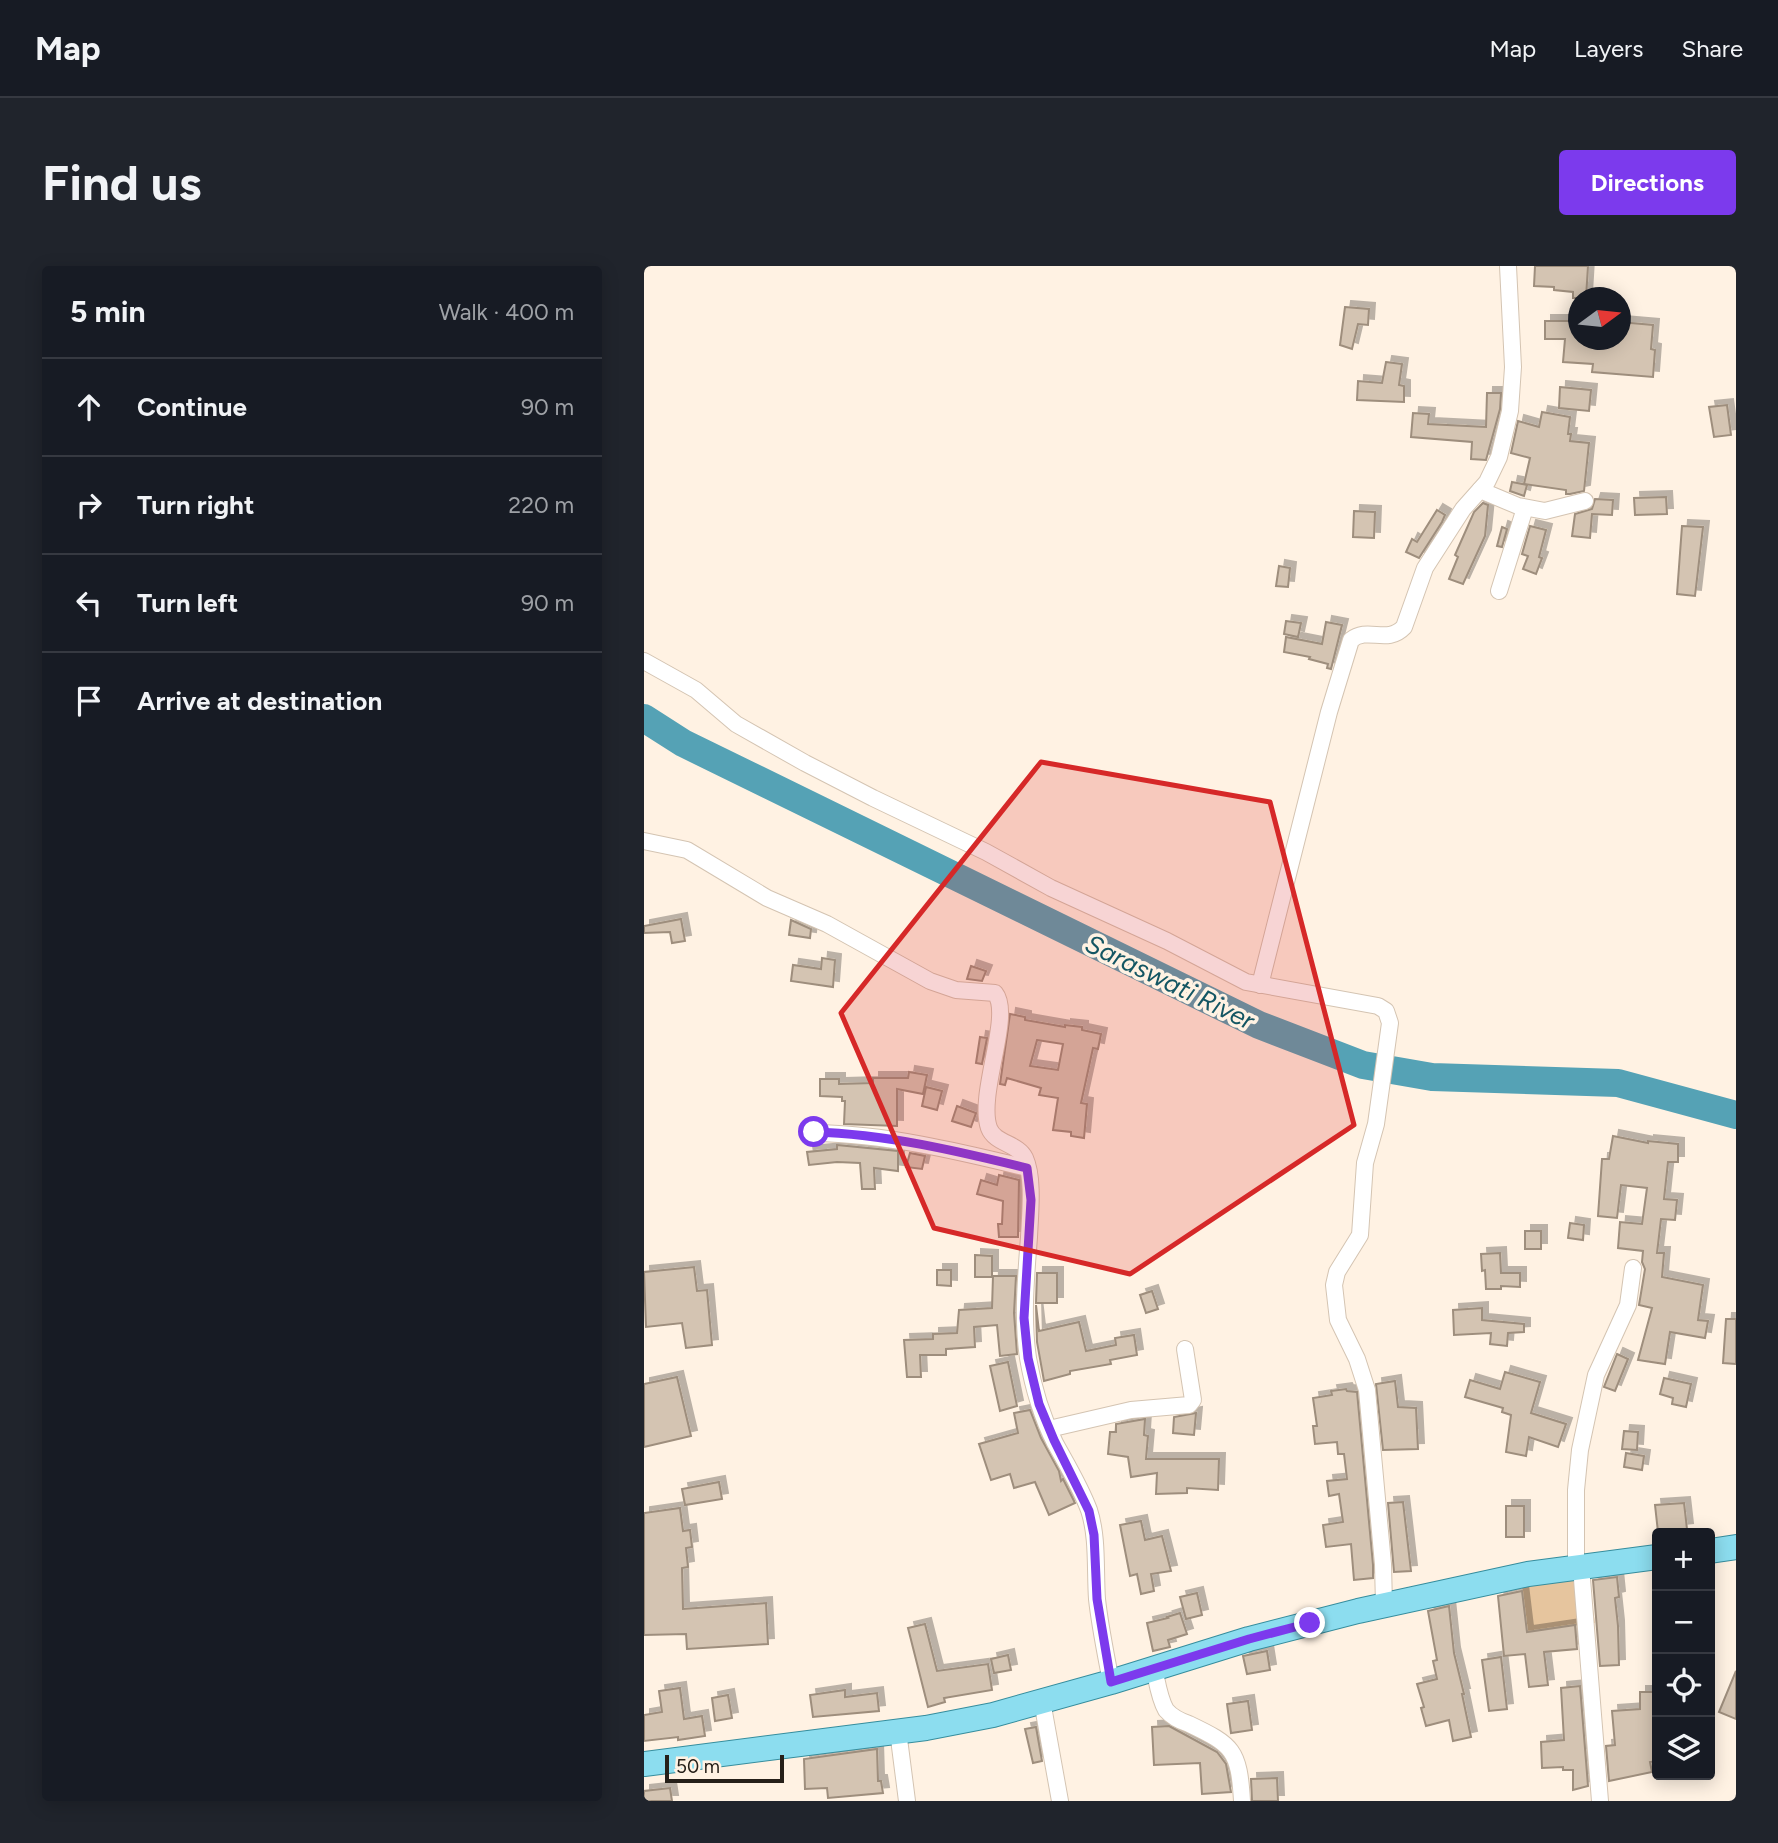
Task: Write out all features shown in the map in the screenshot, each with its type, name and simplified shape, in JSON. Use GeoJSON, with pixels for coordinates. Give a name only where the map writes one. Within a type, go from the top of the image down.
{"type":"FeatureCollection","features":[{"type":"Feature","properties":{"kind":"main road"},"geometry":{"type":"LineString","coordinates":[[1715,1549],[1736,1547]]}},
{"type":"Feature","properties":{"kind":"main road"},"geometry":{"type":"LineString","coordinates":[[644,1764],[898,1731],[993,1715],[1249,1639],[1384,1605],[1506,1578],[1652,1558]]}},
{"type":"Feature","properties":{"kind":"street"},"geometry":{"type":"LineString","coordinates":[[1260,985],[1329,712],[1351,640],[1364,635],[1390,636],[1404,627],[1425,568],[1463,509],[1487,482],[1499,457],[1510,411],[1513,367],[1508,266]]}},
{"type":"Feature","properties":{"kind":"street"},"geometry":{"type":"LineString","coordinates":[[1480,489],[1525,508],[1545,511],[1585,501]]}},
{"type":"Feature","properties":{"kind":"street"},"geometry":{"type":"LineString","coordinates":[[1499,591],[1525,508]]}},
{"type":"Feature","properties":{"kind":"street"},"geometry":{"type":"LineString","coordinates":[[644,661],[696,690],[736,724],[805,763],[986,852],[1051,888],[1167,941],[1246,982],[1378,1006],[1386,1011],[1390,1023],[1376,1124],[1365,1163],[1360,1235],[1337,1272],[1334,1285],[1338,1320],[1357,1359],[1367,1390],[1384,1605]]}},
{"type":"Feature","properties":{"kind":"street"},"geometry":{"type":"LineString","coordinates":[[644,841],[687,850],[767,898],[827,923],[930,981],[956,990],[995,993],[999,1001],[999,1022],[988,1080],[988,1123],[998,1139],[1025,1157],[1031,1200],[1024,1318],[1028,1358],[1039,1404],[1089,1511],[1094,1535],[1097,1599],[1111,1682]]}},
{"type":"Feature","properties":{"kind":"street"},"geometry":{"type":"LineString","coordinates":[[814,1132],[856,1133],[968,1153],[1027,1168]]}},
{"type":"Feature","properties":{"kind":"street"},"geometry":{"type":"LineString","coordinates":[[1600,1801],[1579,1567],[1576,1490],[1580,1450],[1596,1375],[1628,1305],[1633,1268]]}},
{"type":"Feature","properties":{"kind":"street"},"geometry":{"type":"LineString","coordinates":[[1049,1429],[1131,1410],[1189,1405],[1193,1400],[1185,1349]]}},
{"type":"Feature","properties":{"kind":"street"},"geometry":{"type":"LineString","coordinates":[[1154,1668],[1166,1710],[1174,1718],[1217,1738],[1230,1749],[1238,1762],[1242,1801]]}},
{"type":"Feature","properties":{"kind":"street"},"geometry":{"type":"LineString","coordinates":[[1042,1701],[1060,1801]]}},
{"type":"Feature","properties":{"kind":"street"},"geometry":{"type":"LineString","coordinates":[[898,1731],[907,1801]]}},
{"type":"Feature","properties":{"kind":"highlighted area"},"geometry":{"type":"Polygon","coordinates":[[[1041,762],[1270,802],[1354,1125],[1130,1274],[934,1228],[841,1013],[1041,762]]]}},
{"type":"Feature","properties":{"kind":"shaded area"},"geometry":{"type":"Polygon","coordinates":[[[1587,1568],[1595,1623],[1528,1632],[1521,1579],[1587,1568]]]}},
{"type":"Feature","properties":{"kind":"building"},"geometry":{"type":"Polygon","coordinates":[[[1535,266],[1588,266],[1587,287],[1568,287],[1568,291],[1554,290],[1554,287],[1534,286],[1535,266]]]}},
{"type":"Feature","properties":{"kind":"building"},"geometry":{"type":"Polygon","coordinates":[[[1345,307],[1369,309],[1368,325],[1358,324],[1352,349],[1340,345],[1345,307]]]}},
{"type":"Feature","properties":{"kind":"building"},"geometry":{"type":"Polygon","coordinates":[[[1545,321],[1568,321],[1568,350],[1631,350],[1631,323],[1653,325],[1653,377],[1592,372],[1593,364],[1563,362],[1565,339],[1545,339],[1545,321]]]}},
{"type":"Feature","properties":{"kind":"building"},"geometry":{"type":"Polygon","coordinates":[[[1386,362],[1402,364],[1399,385],[1404,386],[1404,402],[1357,400],[1358,381],[1382,383],[1386,362]]]}},
{"type":"Feature","properties":{"kind":"building"},"geometry":{"type":"Polygon","coordinates":[[[1560,387],[1591,390],[1589,411],[1559,408],[1560,387]]]}},
{"type":"Feature","properties":{"kind":"building"},"geometry":{"type":"Polygon","coordinates":[[[1487,393],[1501,393],[1500,409],[1486,460],[1471,459],[1472,442],[1411,437],[1413,413],[1429,414],[1428,424],[1486,427],[1487,393]]]}},
{"type":"Feature","properties":{"kind":"building"},"geometry":{"type":"Polygon","coordinates":[[[1727,405],[1731,435],[1714,437],[1709,407],[1727,405]]]}},
{"type":"Feature","properties":{"kind":"building"},"geometry":{"type":"Polygon","coordinates":[[[1542,412],[1570,417],[1570,441],[1589,443],[1584,491],[1566,494],[1566,490],[1524,484],[1530,458],[1511,453],[1518,421],[1539,427],[1542,412]]]}},
{"type":"Feature","properties":{"kind":"building"},"geometry":{"type":"Polygon","coordinates":[[[1512,482],[1527,485],[1524,496],[1510,491],[1512,482]]]}},
{"type":"Feature","properties":{"kind":"building"},"geometry":{"type":"Polygon","coordinates":[[[1666,497],[1667,514],[1635,515],[1634,498],[1666,497]]]}},
{"type":"Feature","properties":{"kind":"building"},"geometry":{"type":"Polygon","coordinates":[[[1595,499],[1613,500],[1612,515],[1592,514],[1590,538],[1572,536],[1575,514],[1592,509],[1595,499]]]}},
{"type":"Feature","properties":{"kind":"building"},"geometry":{"type":"Polygon","coordinates":[[[1483,503],[1488,505],[1485,536],[1463,584],[1449,579],[1458,557],[1455,555],[1474,512],[1483,503]]]}},
{"type":"Feature","properties":{"kind":"building"},"geometry":{"type":"Polygon","coordinates":[[[1437,510],[1445,515],[1419,558],[1406,552],[1412,539],[1417,542],[1437,510]]]}},
{"type":"Feature","properties":{"kind":"building"},"geometry":{"type":"Polygon","coordinates":[[[1354,511],[1375,512],[1374,538],[1353,537],[1354,511]]]}},
{"type":"Feature","properties":{"kind":"building"},"geometry":{"type":"Polygon","coordinates":[[[1530,526],[1546,530],[1539,557],[1542,558],[1536,574],[1523,569],[1528,556],[1522,554],[1530,526]]]}},
{"type":"Feature","properties":{"kind":"building"},"geometry":{"type":"Polygon","coordinates":[[[1682,526],[1703,527],[1695,596],[1677,594],[1682,526]]]}},
{"type":"Feature","properties":{"kind":"building"},"geometry":{"type":"Polygon","coordinates":[[[1502,527],[1507,529],[1502,547],[1497,546],[1502,527]]]}},
{"type":"Feature","properties":{"kind":"building"},"geometry":{"type":"Polygon","coordinates":[[[1279,566],[1290,568],[1288,587],[1276,586],[1279,566]]]}},
{"type":"Feature","properties":{"kind":"building"},"geometry":{"type":"Polygon","coordinates":[[[1286,621],[1301,623],[1298,637],[1284,634],[1286,621]]]}},
{"type":"Feature","properties":{"kind":"building"},"geometry":{"type":"Polygon","coordinates":[[[1326,622],[1342,625],[1331,669],[1327,668],[1328,664],[1309,659],[1310,657],[1284,652],[1286,637],[1322,644],[1326,622]]]}},
{"type":"Feature","properties":{"kind":"building"},"geometry":{"type":"Polygon","coordinates":[[[681,919],[685,941],[672,943],[670,932],[644,933],[644,926],[681,919]]]}},
{"type":"Feature","properties":{"kind":"building"},"geometry":{"type":"Polygon","coordinates":[[[791,920],[811,929],[810,938],[789,935],[791,920]]]}},
{"type":"Feature","properties":{"kind":"building"},"geometry":{"type":"Polygon","coordinates":[[[822,958],[835,960],[833,987],[791,981],[793,965],[821,969],[822,958]]]}},
{"type":"Feature","properties":{"kind":"building"},"geometry":{"type":"Polygon","coordinates":[[[971,966],[986,971],[982,981],[967,979],[971,966]]]}},
{"type":"Feature","properties":{"kind":"building"},"geometry":{"type":"Polygon","coordinates":[[[1010,1014],[1025,1017],[1025,1020],[1082,1027],[1082,1030],[1101,1034],[1098,1049],[1093,1048],[1081,1103],[1087,1104],[1084,1138],[1071,1136],[1071,1132],[1053,1130],[1058,1098],[1039,1095],[1041,1088],[1007,1078],[1005,1085],[1000,1084],[1010,1014]],[[1037,1040],[1030,1066],[1058,1070],[1063,1044],[1037,1040]]]}},
{"type":"Feature","properties":{"kind":"building"},"geometry":{"type":"Polygon","coordinates":[[[980,1037],[987,1038],[982,1064],[976,1063],[980,1037]]]}},
{"type":"Feature","properties":{"kind":"building"},"geometry":{"type":"Polygon","coordinates":[[[909,1072],[927,1075],[923,1094],[897,1089],[897,1126],[844,1124],[845,1101],[842,1101],[842,1097],[820,1096],[820,1079],[839,1079],[839,1084],[873,1083],[873,1078],[908,1078],[909,1072]]]}},
{"type":"Feature","properties":{"kind":"building"},"geometry":{"type":"Polygon","coordinates":[[[926,1087],[942,1091],[937,1110],[922,1106],[926,1087]]]}},
{"type":"Feature","properties":{"kind":"building"},"geometry":{"type":"Polygon","coordinates":[[[957,1106],[976,1113],[971,1127],[952,1121],[957,1106]]]}},
{"type":"Feature","properties":{"kind":"building"},"geometry":{"type":"Polygon","coordinates":[[[1613,1136],[1648,1143],[1678,1144],[1678,1162],[1668,1162],[1664,1199],[1677,1200],[1675,1220],[1661,1219],[1657,1253],[1664,1253],[1662,1277],[1703,1285],[1698,1320],[1708,1321],[1705,1338],[1670,1332],[1665,1364],[1638,1360],[1652,1308],[1639,1305],[1645,1269],[1642,1262],[1643,1251],[1618,1248],[1620,1222],[1642,1224],[1647,1188],[1621,1185],[1617,1218],[1598,1216],[1602,1159],[1609,1159],[1613,1136]]]}},
{"type":"Feature","properties":{"kind":"building"},"geometry":{"type":"Polygon","coordinates":[[[837,1145],[898,1151],[898,1171],[874,1168],[875,1189],[862,1189],[860,1163],[809,1165],[807,1152],[837,1149],[837,1145]]]}},
{"type":"Feature","properties":{"kind":"building"},"geometry":{"type":"Polygon","coordinates":[[[910,1153],[925,1156],[922,1169],[906,1167],[910,1153]]]}},
{"type":"Feature","properties":{"kind":"building"},"geometry":{"type":"Polygon","coordinates":[[[999,1175],[1019,1180],[1018,1237],[999,1237],[998,1224],[1002,1224],[1003,1201],[977,1194],[981,1180],[997,1185],[999,1175]]]}},
{"type":"Feature","properties":{"kind":"building"},"geometry":{"type":"Polygon","coordinates":[[[1570,1223],[1584,1225],[1583,1240],[1568,1238],[1570,1223]]]}},
{"type":"Feature","properties":{"kind":"building"},"geometry":{"type":"Polygon","coordinates":[[[1525,1231],[1541,1231],[1541,1249],[1525,1249],[1525,1231]]]}},
{"type":"Feature","properties":{"kind":"building"},"geometry":{"type":"Polygon","coordinates":[[[1500,1253],[1501,1273],[1520,1273],[1520,1287],[1501,1286],[1501,1289],[1486,1289],[1481,1254],[1500,1253]]]}},
{"type":"Feature","properties":{"kind":"building"},"geometry":{"type":"Polygon","coordinates":[[[975,1255],[992,1256],[992,1277],[975,1277],[975,1255]]]}},
{"type":"Feature","properties":{"kind":"building"},"geometry":{"type":"Polygon","coordinates":[[[694,1267],[697,1291],[707,1290],[712,1345],[686,1348],[682,1323],[646,1327],[644,1272],[694,1267]]]}},
{"type":"Feature","properties":{"kind":"building"},"geometry":{"type":"Polygon","coordinates":[[[937,1270],[951,1270],[951,1286],[937,1285],[937,1270]]]}},
{"type":"Feature","properties":{"kind":"building"},"geometry":{"type":"Polygon","coordinates":[[[1037,1273],[1057,1273],[1057,1303],[1036,1303],[1037,1273]]]}},
{"type":"Feature","properties":{"kind":"building"},"geometry":{"type":"Polygon","coordinates":[[[993,1276],[1016,1276],[1014,1313],[1017,1354],[1000,1356],[997,1325],[974,1327],[975,1347],[946,1349],[946,1355],[920,1355],[921,1377],[907,1377],[904,1340],[933,1339],[933,1334],[957,1333],[959,1310],[992,1308],[993,1276]]]}},
{"type":"Feature","properties":{"kind":"building"},"geometry":{"type":"Polygon","coordinates":[[[1152,1291],[1158,1309],[1146,1313],[1140,1295],[1152,1291]]]}},
{"type":"Feature","properties":{"kind":"building"},"geometry":{"type":"Polygon","coordinates":[[[1036,1305],[1039,1331],[1079,1322],[1086,1351],[1116,1345],[1115,1338],[1134,1335],[1137,1355],[1110,1360],[1111,1364],[1070,1371],[1070,1374],[1044,1381],[1037,1342],[1036,1305]]]}},
{"type":"Feature","properties":{"kind":"building"},"geometry":{"type":"Polygon","coordinates":[[[1482,1308],[1482,1320],[1524,1324],[1524,1332],[1508,1333],[1507,1346],[1490,1344],[1491,1333],[1454,1335],[1453,1310],[1482,1308]]]}},
{"type":"Feature","properties":{"kind":"building"},"geometry":{"type":"Polygon","coordinates":[[[1726,1319],[1736,1319],[1736,1364],[1723,1363],[1726,1319]]]}},
{"type":"Feature","properties":{"kind":"building"},"geometry":{"type":"Polygon","coordinates":[[[1617,1354],[1628,1359],[1615,1391],[1604,1387],[1617,1354]]]}},
{"type":"Feature","properties":{"kind":"building"},"geometry":{"type":"Polygon","coordinates":[[[1008,1362],[1017,1406],[1000,1411],[990,1366],[1008,1362]]]}},
{"type":"Feature","properties":{"kind":"building"},"geometry":{"type":"Polygon","coordinates":[[[1505,1372],[1540,1382],[1531,1413],[1566,1424],[1558,1447],[1529,1437],[1526,1456],[1506,1452],[1511,1415],[1502,1412],[1503,1408],[1465,1397],[1470,1380],[1500,1389],[1505,1372]]]}},
{"type":"Feature","properties":{"kind":"building"},"geometry":{"type":"Polygon","coordinates":[[[677,1377],[691,1436],[644,1447],[644,1384],[677,1377]]]}},
{"type":"Feature","properties":{"kind":"building"},"geometry":{"type":"Polygon","coordinates":[[[1664,1378],[1691,1384],[1686,1407],[1672,1404],[1673,1398],[1660,1394],[1664,1378]]]}},
{"type":"Feature","properties":{"kind":"building"},"geometry":{"type":"Polygon","coordinates":[[[1395,1381],[1398,1407],[1416,1408],[1418,1449],[1383,1450],[1376,1384],[1395,1381]]]}},
{"type":"Feature","properties":{"kind":"building"},"geometry":{"type":"Polygon","coordinates":[[[1346,1389],[1357,1392],[1373,1565],[1373,1578],[1354,1580],[1351,1544],[1326,1547],[1323,1525],[1343,1522],[1339,1494],[1329,1496],[1327,1481],[1347,1479],[1344,1454],[1338,1454],[1337,1442],[1315,1444],[1313,1426],[1317,1426],[1313,1398],[1332,1395],[1331,1391],[1346,1389]]]}},
{"type":"Feature","properties":{"kind":"building"},"geometry":{"type":"Polygon","coordinates":[[[1030,1410],[1059,1471],[1061,1481],[1063,1479],[1075,1503],[1049,1515],[1035,1482],[1014,1488],[1010,1474],[991,1480],[979,1444],[1018,1433],[1014,1413],[1030,1410]]]}},
{"type":"Feature","properties":{"kind":"building"},"geometry":{"type":"Polygon","coordinates":[[[1196,1413],[1194,1435],[1173,1433],[1174,1417],[1196,1413]]]}},
{"type":"Feature","properties":{"kind":"building"},"geometry":{"type":"Polygon","coordinates":[[[1145,1419],[1144,1435],[1148,1436],[1146,1459],[1219,1459],[1218,1490],[1187,1488],[1187,1493],[1156,1494],[1157,1473],[1131,1477],[1128,1457],[1108,1454],[1110,1432],[1116,1432],[1116,1424],[1145,1419]]]}},
{"type":"Feature","properties":{"kind":"building"},"geometry":{"type":"Polygon","coordinates":[[[1624,1431],[1638,1432],[1637,1450],[1622,1449],[1624,1431]]]}},
{"type":"Feature","properties":{"kind":"building"},"geometry":{"type":"Polygon","coordinates":[[[1626,1453],[1644,1456],[1642,1470],[1624,1467],[1626,1453]]]}},
{"type":"Feature","properties":{"kind":"building"},"geometry":{"type":"Polygon","coordinates":[[[719,1482],[722,1499],[685,1505],[682,1489],[719,1482]]]}},
{"type":"Feature","properties":{"kind":"building"},"geometry":{"type":"Polygon","coordinates":[[[1403,1502],[1411,1571],[1394,1572],[1388,1503],[1403,1502]]]}},
{"type":"Feature","properties":{"kind":"building"},"geometry":{"type":"Polygon","coordinates":[[[1684,1503],[1687,1528],[1658,1528],[1655,1505],[1684,1503]]]}},
{"type":"Feature","properties":{"kind":"building"},"geometry":{"type":"Polygon","coordinates":[[[1506,1506],[1524,1506],[1524,1537],[1506,1537],[1506,1506]]]}},
{"type":"Feature","properties":{"kind":"building"},"geometry":{"type":"Polygon","coordinates":[[[680,1508],[683,1531],[690,1530],[692,1547],[686,1548],[688,1567],[682,1568],[683,1609],[766,1603],[768,1644],[687,1649],[686,1634],[644,1635],[644,1513],[680,1508]]]}},
{"type":"Feature","properties":{"kind":"building"},"geometry":{"type":"Polygon","coordinates":[[[1141,1521],[1145,1540],[1162,1536],[1171,1571],[1151,1574],[1154,1591],[1141,1594],[1137,1574],[1130,1576],[1120,1525],[1141,1521]]]}},
{"type":"Feature","properties":{"kind":"building"},"geometry":{"type":"Polygon","coordinates":[[[1617,1577],[1619,1597],[1615,1598],[1619,1665],[1600,1666],[1593,1580],[1617,1577]]]}},
{"type":"Feature","properties":{"kind":"building"},"geometry":{"type":"Polygon","coordinates":[[[1522,1591],[1527,1632],[1575,1625],[1577,1649],[1544,1652],[1548,1685],[1529,1687],[1525,1654],[1504,1656],[1498,1596],[1522,1591]]]}},
{"type":"Feature","properties":{"kind":"building"},"geometry":{"type":"Polygon","coordinates":[[[1197,1593],[1202,1615],[1186,1619],[1180,1597],[1197,1593]]]}},
{"type":"Feature","properties":{"kind":"building"},"geometry":{"type":"Polygon","coordinates":[[[1449,1606],[1454,1653],[1471,1737],[1453,1741],[1449,1720],[1426,1726],[1417,1684],[1437,1679],[1433,1661],[1437,1660],[1428,1611],[1449,1606]]]}},
{"type":"Feature","properties":{"kind":"building"},"geometry":{"type":"Polygon","coordinates":[[[1180,1613],[1187,1634],[1168,1640],[1170,1647],[1153,1651],[1147,1623],[1180,1613]]]}},
{"type":"Feature","properties":{"kind":"building"},"geometry":{"type":"Polygon","coordinates":[[[925,1624],[937,1671],[988,1664],[992,1690],[944,1698],[945,1702],[928,1707],[908,1628],[925,1624]]]}},
{"type":"Feature","properties":{"kind":"building"},"geometry":{"type":"Polygon","coordinates":[[[1267,1651],[1270,1670],[1247,1674],[1243,1656],[1267,1651]]]}},
{"type":"Feature","properties":{"kind":"building"},"geometry":{"type":"Polygon","coordinates":[[[1008,1655],[1011,1670],[994,1673],[991,1659],[1008,1655]]]}},
{"type":"Feature","properties":{"kind":"building"},"geometry":{"type":"Polygon","coordinates":[[[1501,1657],[1507,1709],[1489,1711],[1482,1660],[1501,1657]]]}},
{"type":"Feature","properties":{"kind":"building"},"geometry":{"type":"Polygon","coordinates":[[[1736,1671],[1736,1719],[1719,1712],[1736,1671]]]}},
{"type":"Feature","properties":{"kind":"building"},"geometry":{"type":"Polygon","coordinates":[[[1580,1686],[1588,1786],[1573,1790],[1573,1770],[1563,1770],[1563,1767],[1542,1768],[1541,1742],[1564,1740],[1561,1688],[1580,1686]]]}},
{"type":"Feature","properties":{"kind":"building"},"geometry":{"type":"Polygon","coordinates":[[[680,1688],[684,1719],[702,1716],[705,1736],[644,1741],[644,1715],[662,1712],[659,1691],[680,1688]]]}},
{"type":"Feature","properties":{"kind":"building"},"geometry":{"type":"Polygon","coordinates":[[[845,1690],[845,1697],[877,1693],[879,1711],[813,1717],[810,1695],[845,1690]]]}},
{"type":"Feature","properties":{"kind":"building"},"geometry":{"type":"Polygon","coordinates":[[[1640,1692],[1652,1692],[1652,1772],[1609,1781],[1606,1746],[1615,1745],[1612,1711],[1640,1709],[1640,1692]]]}},
{"type":"Feature","properties":{"kind":"building"},"geometry":{"type":"Polygon","coordinates":[[[728,1695],[732,1718],[715,1721],[712,1698],[728,1695]]]}},
{"type":"Feature","properties":{"kind":"building"},"geometry":{"type":"Polygon","coordinates":[[[1248,1701],[1252,1730],[1231,1733],[1227,1704],[1248,1701]]]}},
{"type":"Feature","properties":{"kind":"building"},"geometry":{"type":"Polygon","coordinates":[[[1169,1726],[1217,1752],[1226,1764],[1231,1792],[1202,1794],[1200,1763],[1154,1765],[1152,1727],[1169,1726]]]}},
{"type":"Feature","properties":{"kind":"building"},"geometry":{"type":"Polygon","coordinates":[[[1036,1727],[1042,1761],[1033,1763],[1025,1729],[1036,1727]]]}},
{"type":"Feature","properties":{"kind":"building"},"geometry":{"type":"Polygon","coordinates":[[[877,1749],[878,1781],[881,1781],[883,1793],[828,1798],[827,1788],[805,1789],[804,1759],[877,1749]]]}},
{"type":"Feature","properties":{"kind":"building"},"geometry":{"type":"Polygon","coordinates":[[[1277,1778],[1278,1801],[1252,1801],[1251,1779],[1277,1778]]]}},
{"type":"Feature","properties":{"kind":"building"},"geometry":{"type":"Polygon","coordinates":[[[670,1788],[672,1801],[644,1801],[644,1791],[670,1788]]]}},
{"type":"Feature","properties":{"kind":"waterway","name":"Saraswati River"},"geometry":{"type":"LineString","coordinates":[[644,718],[683,743],[1259,1025],[1363,1065],[1432,1077],[1618,1083],[1736,1115]]}},
{"type":"Feature","properties":{"kind":"route"},"geometry":{"type":"LineString","coordinates":[[814,1132],[856,1133],[968,1153],[1027,1168],[1031,1200],[1024,1318],[1028,1358],[1039,1404],[1089,1511],[1094,1535],[1097,1599],[1111,1682],[1310,1623]]}}]}
